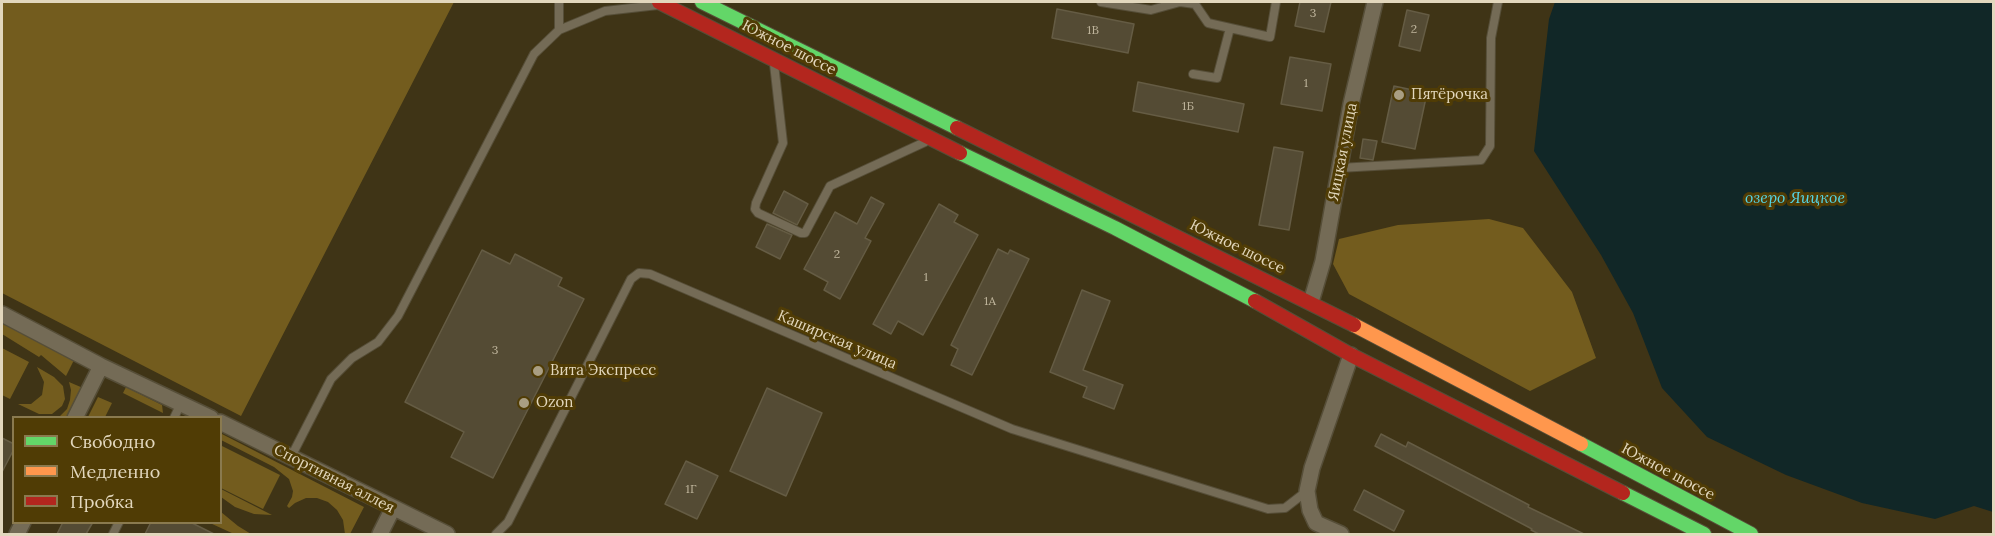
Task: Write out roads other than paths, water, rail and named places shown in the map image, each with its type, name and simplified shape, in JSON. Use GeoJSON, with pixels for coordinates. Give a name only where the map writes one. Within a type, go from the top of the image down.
{"type":"FeatureCollection","features":[{"type":"Feature","properties":{"kind":"main road","name":"Южное шоссе"},"geometry":{"type":"LineString","coordinates":[[702,2],[733,9],[1311,302],[1751,534]]}},
{"type":"Feature","properties":{"kind":"main road","name":"Южное шоссе"},"geometry":{"type":"LineString","coordinates":[[662,3],[931,139],[1115,228],[1240,293],[1351,355],[1704,534]]}},
{"type":"Feature","properties":{"kind":"street","name":"Яицкая улица"},"geometry":{"type":"LineString","coordinates":[[1311,302],[1323,261],[1351,104],[1375,2]]}},
{"type":"Feature","properties":{"kind":"street"},"geometry":{"type":"LineString","coordinates":[[2,314],[102,366],[209,416]]}},
{"type":"Feature","properties":{"kind":"street"},"geometry":{"type":"LineString","coordinates":[[1341,534],[1316,523],[1310,510],[1307,491],[1312,468],[1351,355]]}},
{"type":"Feature","properties":{"kind":"street"},"geometry":{"type":"LineString","coordinates":[[76,416],[102,366]]}},
{"type":"Feature","properties":{"kind":"street","name":"Спортивная аллея"},"geometry":{"type":"LineString","coordinates":[[222,423],[447,534]]}},
{"type":"Feature","properties":{"kind":"street"},"geometry":{"type":"LineString","coordinates":[[380,534],[393,508]]}},
{"type":"Feature","properties":{"kind":"lane"},"geometry":{"type":"LineString","coordinates":[[559,2],[559,30]]}},
{"type":"Feature","properties":{"kind":"lane"},"geometry":{"type":"LineString","coordinates":[[1101,2],[1151,10],[1180,2],[1195,4],[1208,23],[1270,37],[1276,2]]}},
{"type":"Feature","properties":{"kind":"lane"},"geometry":{"type":"LineString","coordinates":[[1340,168],[1481,160],[1490,146],[1491,38],[1498,2]]}},
{"type":"Feature","properties":{"kind":"lane"},"geometry":{"type":"LineString","coordinates":[[291,457],[331,379],[352,358],[378,342],[398,316],[534,54],[559,30],[605,11],[662,3]]}},
{"type":"Feature","properties":{"kind":"lane"},"geometry":{"type":"LineString","coordinates":[[1193,74],[1217,78],[1230,28]]}},
{"type":"Feature","properties":{"kind":"lane"},"geometry":{"type":"LineString","coordinates":[[773,59],[783,143],[756,203],[755,209],[758,213],[805,233],[830,186],[931,139]]}},
{"type":"Feature","properties":{"kind":"lane","name":"Каширская улица"},"geometry":{"type":"LineString","coordinates":[[496,534],[508,522],[631,279],[639,273],[650,274],[1012,429],[1268,509],[1285,508],[1307,491]]}},
{"type":"Feature","properties":{"kind":"lane"},"geometry":{"type":"LineString","coordinates":[[174,416],[181,403]]}},
{"type":"Feature","properties":{"kind":"water","name":"озеро Яицкое"},"geometry":{"type":"Polygon","coordinates":[[[1555,2],[1993,2],[1993,512],[1974,506],[1935,519],[1862,503],[1786,475],[1707,437],[1662,388],[1633,313],[1601,255],[1534,151],[1549,19],[1555,2]]]}},
{"type":"Feature","properties":{"kind":"place","name":"Пятёрочка"},"geometry":{"type":"Point","coordinates":[1399,95]}},
{"type":"Feature","properties":{"kind":"place","name":"Вита Экспресс"},"geometry":{"type":"Point","coordinates":[538,371]}},
{"type":"Feature","properties":{"kind":"place","name":"Ozon"},"geometry":{"type":"Point","coordinates":[524,403]}}]}
